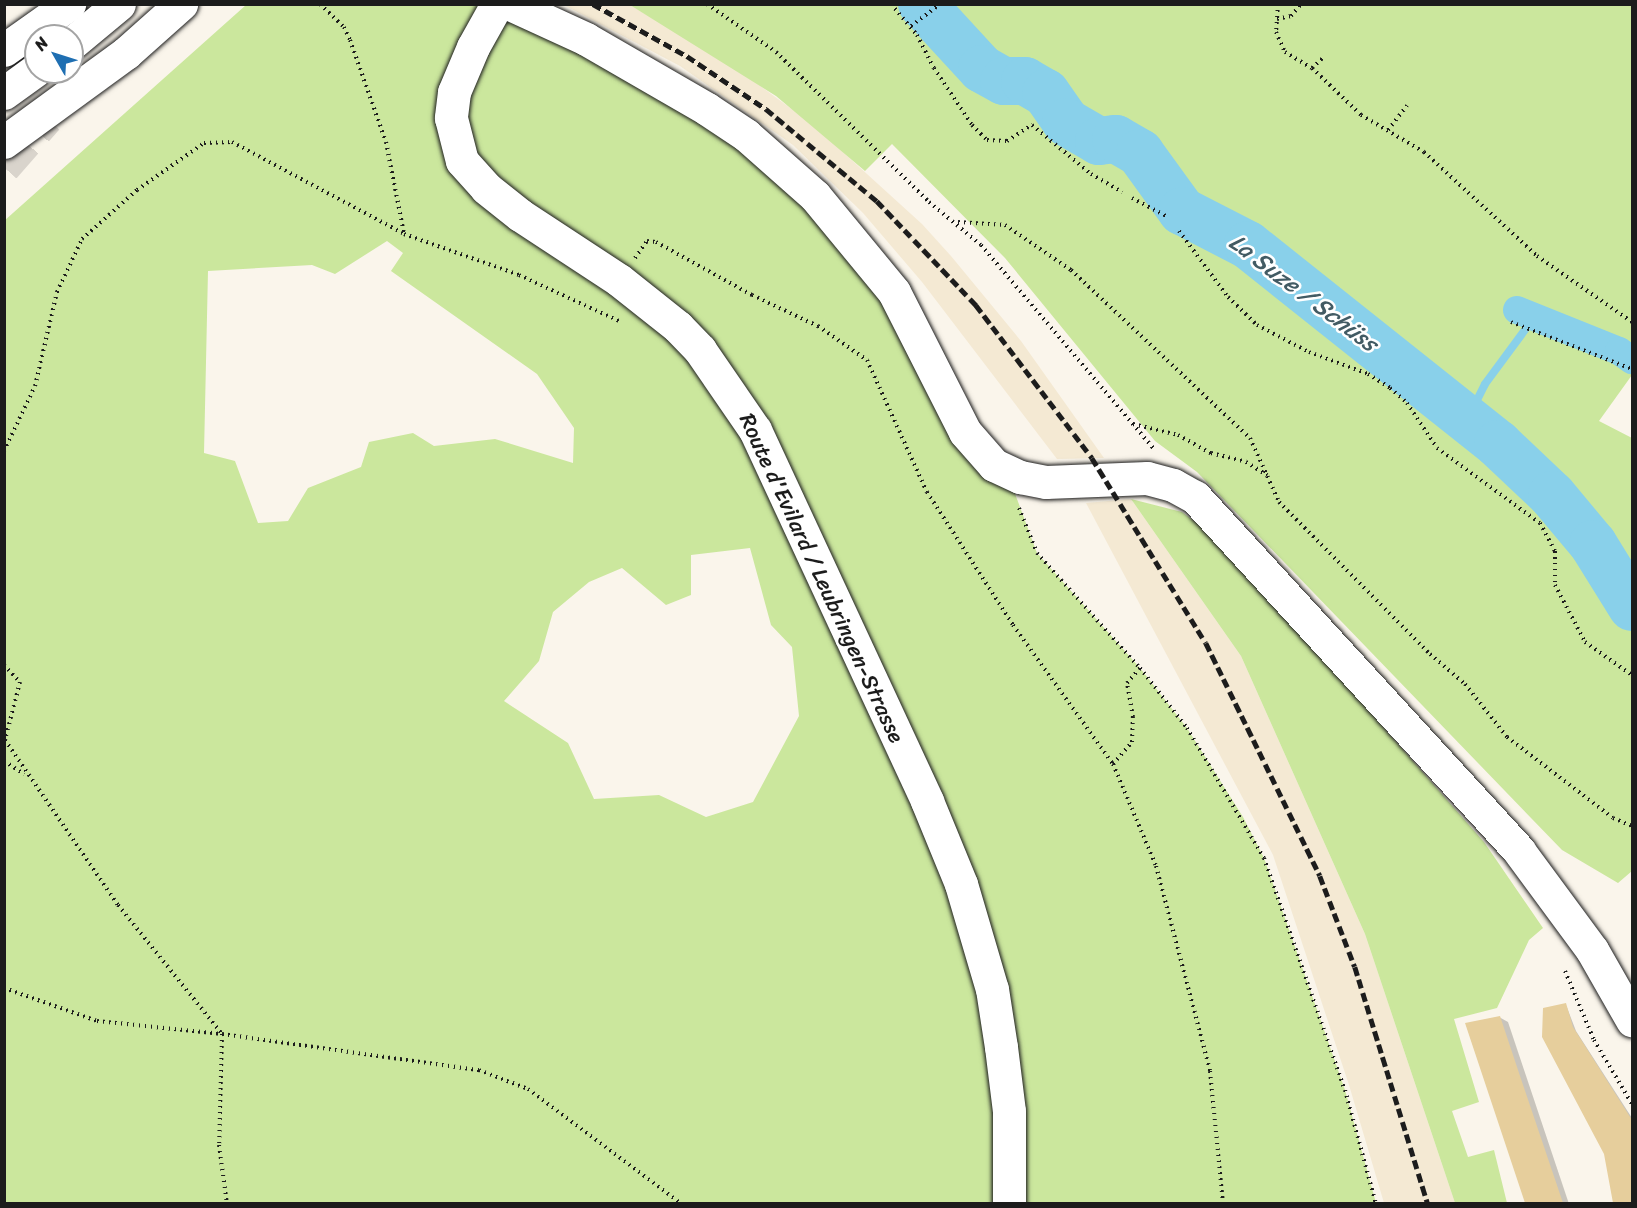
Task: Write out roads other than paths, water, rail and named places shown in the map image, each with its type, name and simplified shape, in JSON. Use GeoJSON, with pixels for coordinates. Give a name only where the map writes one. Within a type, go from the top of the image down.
{"type":"FeatureCollection","features":[{"type":"Feature","properties":{"kind":"main road"},"geometry":{"type":"LineString","coordinates":[[4,50],[69,4]]}},
{"type":"Feature","properties":{"kind":"main road"},"geometry":{"type":"LineString","coordinates":[[84,33],[119,4]]}},
{"type":"Feature","properties":{"kind":"main road","name":"Route d'Evilard / Leubringen-Strasse"},"geometry":{"type":"LineString","coordinates":[[497,4],[473,47],[454,92],[451,118],[462,161],[486,188],[520,215],[653,305],[700,350],[755,430],[927,801],[961,884],[992,990],[1009,1111],[1009,1203]]}},
{"type":"Feature","properties":{"kind":"main road"},"geometry":{"type":"LineString","coordinates":[[510,4],[586,39],[666,84],[746,135],[787,169],[846,230],[894,292],[965,432],[986,458],[1007,472],[1046,482],[1147,478],[1173,485],[1195,497],[1519,851],[1592,950],[1632,1020]]}},
{"type":"Feature","properties":{"kind":"main road"},"geometry":{"type":"LineString","coordinates":[[4,142],[65,99],[174,11]]}},
{"type":"Feature","properties":{"kind":"main road"},"geometry":{"type":"LineString","coordinates":[[4,93],[24,79]]}},
{"type":"Feature","properties":{"kind":"waterway","name":"La Suze / Schüss"},"geometry":{"type":"LineString","coordinates":[[922,4],[982,69],[1004,81],[1025,81],[1046,93],[1066,122],[1099,141],[1116,139],[1140,153],[1182,211],[1248,245],[1498,444],[1552,495],[1593,544],[1632,607]]}},
{"type":"Feature","properties":{"kind":"waterway"},"geometry":{"type":"LineString","coordinates":[[1517,310],[1619,351],[1632,360]]}},
{"type":"Feature","properties":{"kind":"waterway"},"geometry":{"type":"LineString","coordinates":[[1466,422],[1485,384],[1533,319]]}},
{"type":"Feature","properties":{"kind":"tunnel"},"geometry":{"type":"LineString","coordinates":[[4,167],[47,118]]}},
{"type":"Feature","properties":{"kind":"railway"},"geometry":{"type":"LineString","coordinates":[[593,4],[687,56],[766,109],[877,201],[976,305],[1092,458],[1206,643],[1320,876],[1355,967],[1428,1204]]}}]}
